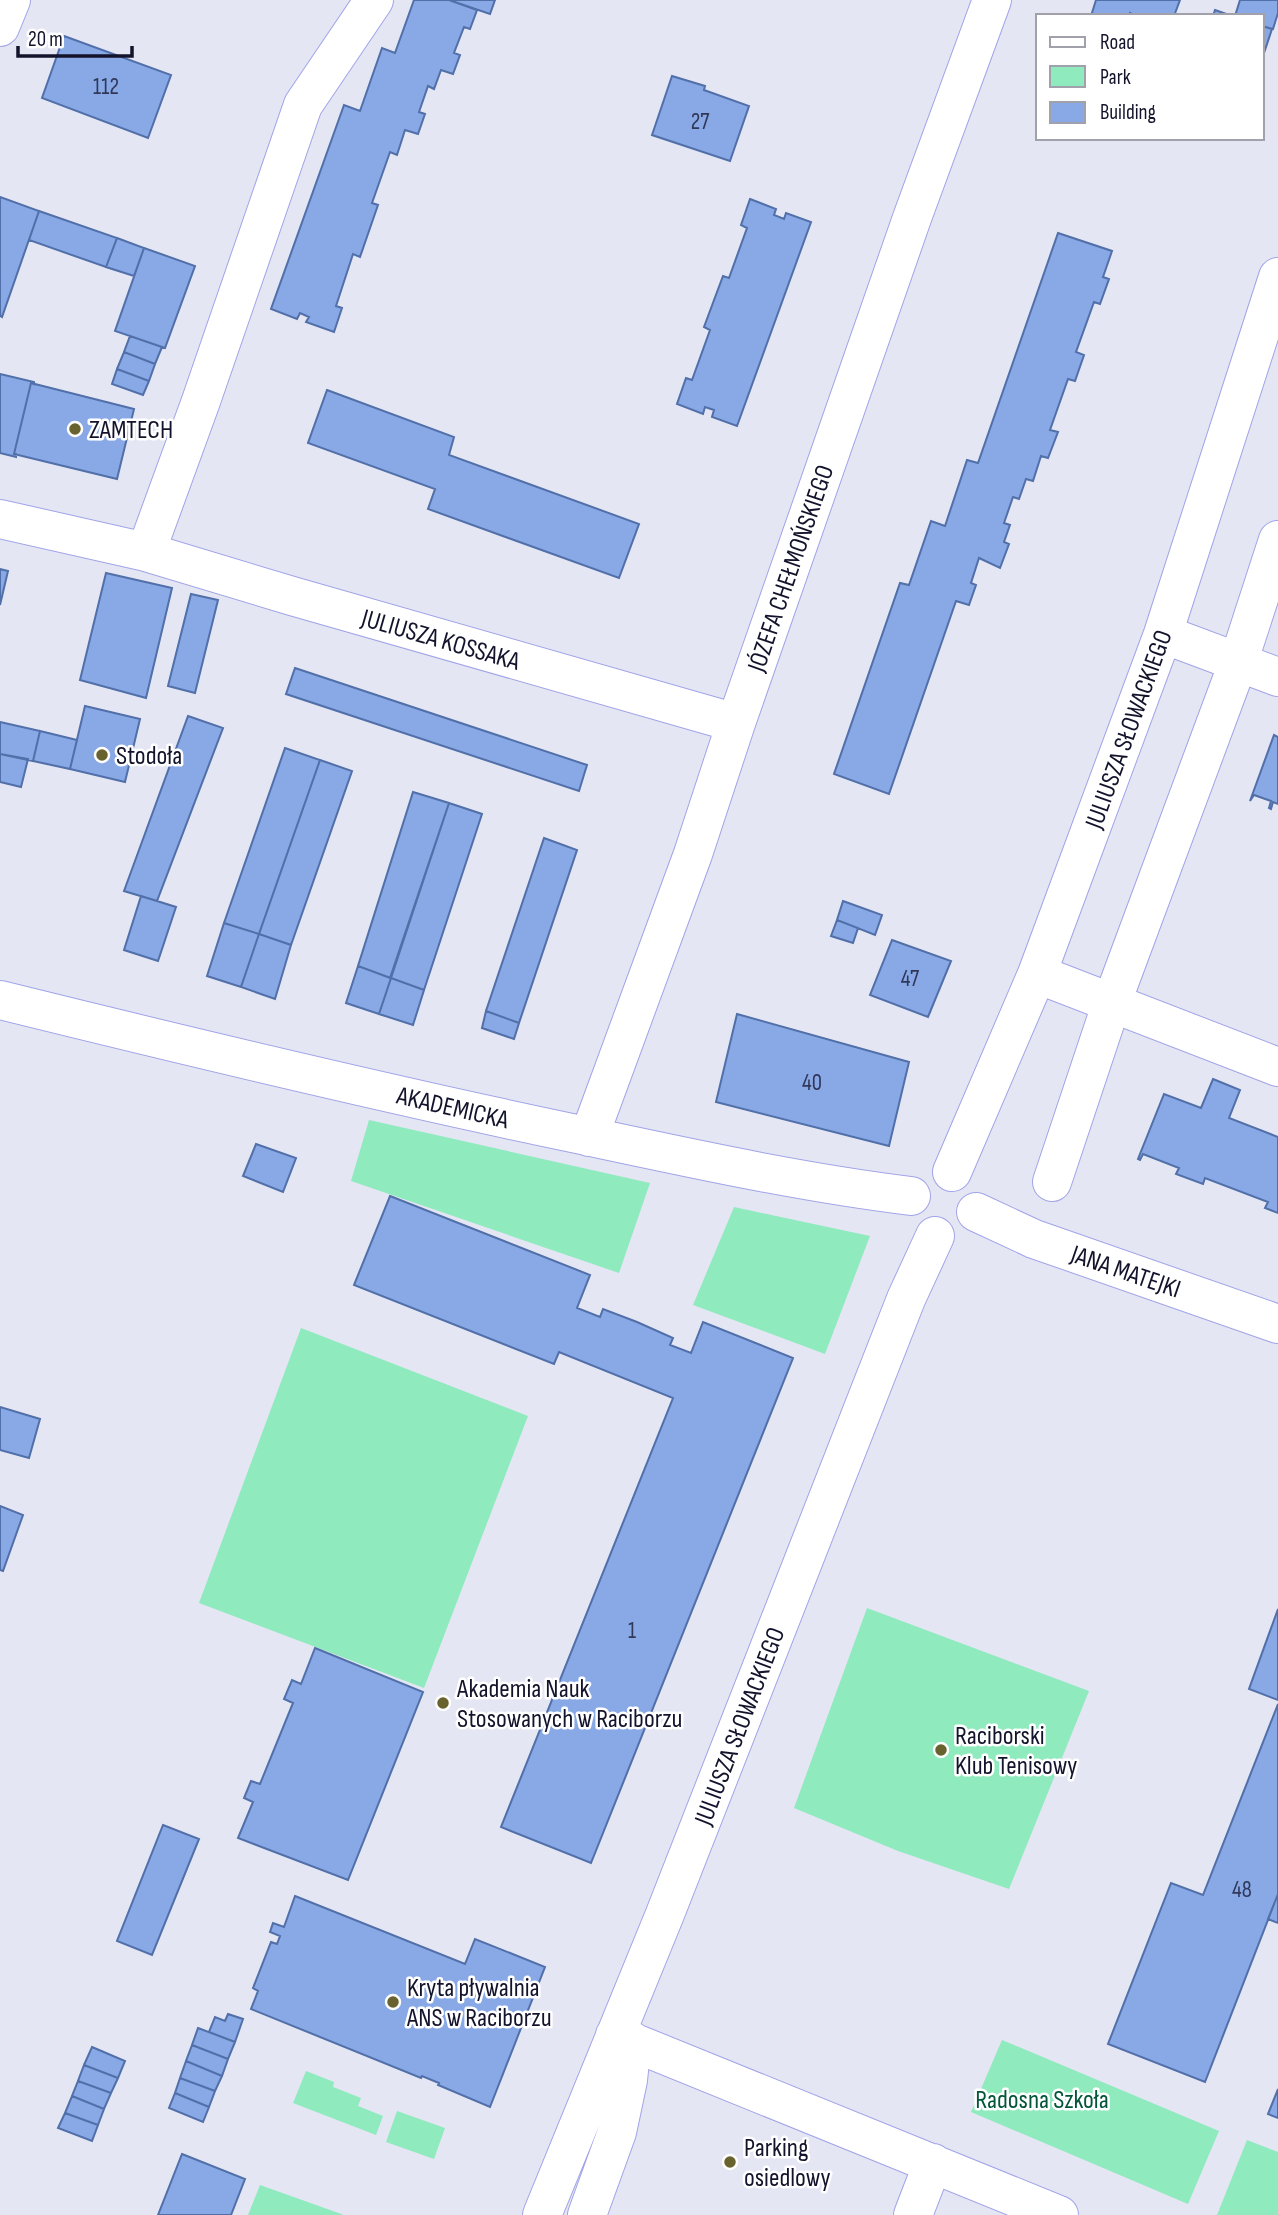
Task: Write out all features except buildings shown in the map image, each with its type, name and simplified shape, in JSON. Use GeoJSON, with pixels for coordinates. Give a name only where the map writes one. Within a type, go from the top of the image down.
{"type":"FeatureCollection","features":[{"type":"Feature","properties":{"kind":"street"},"geometry":{"type":"LineString","coordinates":[[0,27],[10,0]]}},
{"type":"Feature","properties":{"kind":"street"},"geometry":{"type":"LineString","coordinates":[[146,552],[303,105],[374,0]]}},
{"type":"Feature","properties":{"kind":"street","name":"JÓZEFA CHEŁMOŃSKIEGO"},"geometry":{"type":"LineString","coordinates":[[589,1137],[688,867],[912,218],[992,0]]}},
{"type":"Feature","properties":{"kind":"street","name":"JULIUSZA SŁOWACKIEGO"},"geometry":{"type":"LineString","coordinates":[[952,1172],[1037,974],[1163,634],[1277,282]]}},
{"type":"Feature","properties":{"kind":"street","name":"JULIUSZA KOSSAKA"},"geometry":{"type":"LineString","coordinates":[[0,519],[146,552],[736,723]]}},
{"type":"Feature","properties":{"kind":"street"},"geometry":{"type":"LineString","coordinates":[[1052,1182],[1112,1002],[1238,663],[1278,540]]}},
{"type":"Feature","properties":{"kind":"street"},"geometry":{"type":"LineString","coordinates":[[1163,634],[1278,677]]}},
{"type":"Feature","properties":{"kind":"street"},"geometry":{"type":"LineString","coordinates":[[1037,974],[1278,1067]]}},
{"type":"Feature","properties":{"kind":"street","name":"AKADEMICKA"},"geometry":{"type":"LineString","coordinates":[[0,1000],[347,1084],[589,1137],[853,1189],[911,1196]]}},
{"type":"Feature","properties":{"kind":"street"},"geometry":{"type":"LineString","coordinates":[[937,1171],[952,1172],[961,1176],[972,1187],[977,1201],[972,1222],[951,1237],[925,1233],[910,1212],[911,1196],[924,1177],[937,1171]]}},
{"type":"Feature","properties":{"kind":"street","name":"JANA MATEJKI"},"geometry":{"type":"LineString","coordinates":[[976,1212],[1034,1239],[1278,1324]]}},
{"type":"Feature","properties":{"kind":"street","name":"JULIUSZA SŁOWACKIEGO"},"geometry":{"type":"LineString","coordinates":[[552,2212],[623,2038],[906,1299],[935,1236]]}},
{"type":"Feature","properties":{"kind":"street"},"geometry":{"type":"LineString","coordinates":[[587,2215],[617,2132],[628,2080],[623,2038],[1059,2215]]}},
{"type":"Feature","properties":{"kind":"street"},"geometry":{"type":"LineString","coordinates":[[913,2215],[933,2163]]}},
{"type":"Feature","properties":{"kind":"green space"},"geometry":{"type":"Polygon","coordinates":[[[369,1120],[650,1183],[619,1273],[351,1181],[369,1120]]]}},
{"type":"Feature","properties":{"kind":"green space"},"geometry":{"type":"Polygon","coordinates":[[[734,1207],[870,1236],[825,1354],[693,1305],[734,1207]]]}},
{"type":"Feature","properties":{"kind":"green space"},"geometry":{"type":"Polygon","coordinates":[[[301,1328],[528,1416],[424,1688],[199,1603],[301,1328]]]}},
{"type":"Feature","properties":{"kind":"green space","name":"Raciborski Klub Tenisowy"},"geometry":{"type":"Polygon","coordinates":[[[867,1608],[1089,1691],[1009,1889],[898,1851],[794,1808],[867,1608]]]}},
{"type":"Feature","properties":{"kind":"green space","name":"Radosna Szkoła"},"geometry":{"type":"Polygon","coordinates":[[[1002,2040],[1219,2131],[1188,2204],[971,2112],[1002,2040]]]}},
{"type":"Feature","properties":{"kind":"green space"},"geometry":{"type":"Polygon","coordinates":[[[306,2071],[334,2082],[333,2087],[361,2098],[358,2106],[383,2116],[376,2135],[293,2103],[306,2071]]]}},
{"type":"Feature","properties":{"kind":"green space"},"geometry":{"type":"Polygon","coordinates":[[[397,2111],[445,2128],[434,2159],[386,2142],[397,2111]]]}},
{"type":"Feature","properties":{"kind":"green space"},"geometry":{"type":"Polygon","coordinates":[[[1247,2140],[1278,2152],[1278,2215],[1217,2215],[1247,2140]]]}},
{"type":"Feature","properties":{"kind":"green space"},"geometry":{"type":"Polygon","coordinates":[[[260,2185],[344,2215],[248,2215],[260,2185]]]}},
{"type":"Feature","properties":{"kind":"place","name":"ZAMTECH"},"geometry":{"type":"Point","coordinates":[75,429]}},
{"type":"Feature","properties":{"kind":"place","name":"Stodoła"},"geometry":{"type":"Point","coordinates":[102,755]}},
{"type":"Feature","properties":{"kind":"place","name":"Akademia Nauk Stosowanych w Raciborzu"},"geometry":{"type":"Point","coordinates":[443,1703]}},
{"type":"Feature","properties":{"kind":"place","name":"Raciborski Klub Tenisowy"},"geometry":{"type":"Point","coordinates":[941,1750]}},
{"type":"Feature","properties":{"kind":"place","name":"Kryta pływalnia ANS w Raciborzu"},"geometry":{"type":"Point","coordinates":[393,2002]}},
{"type":"Feature","properties":{"kind":"place","name":"Parking osiedlowy"},"geometry":{"type":"Point","coordinates":[730,2162]}}]}
